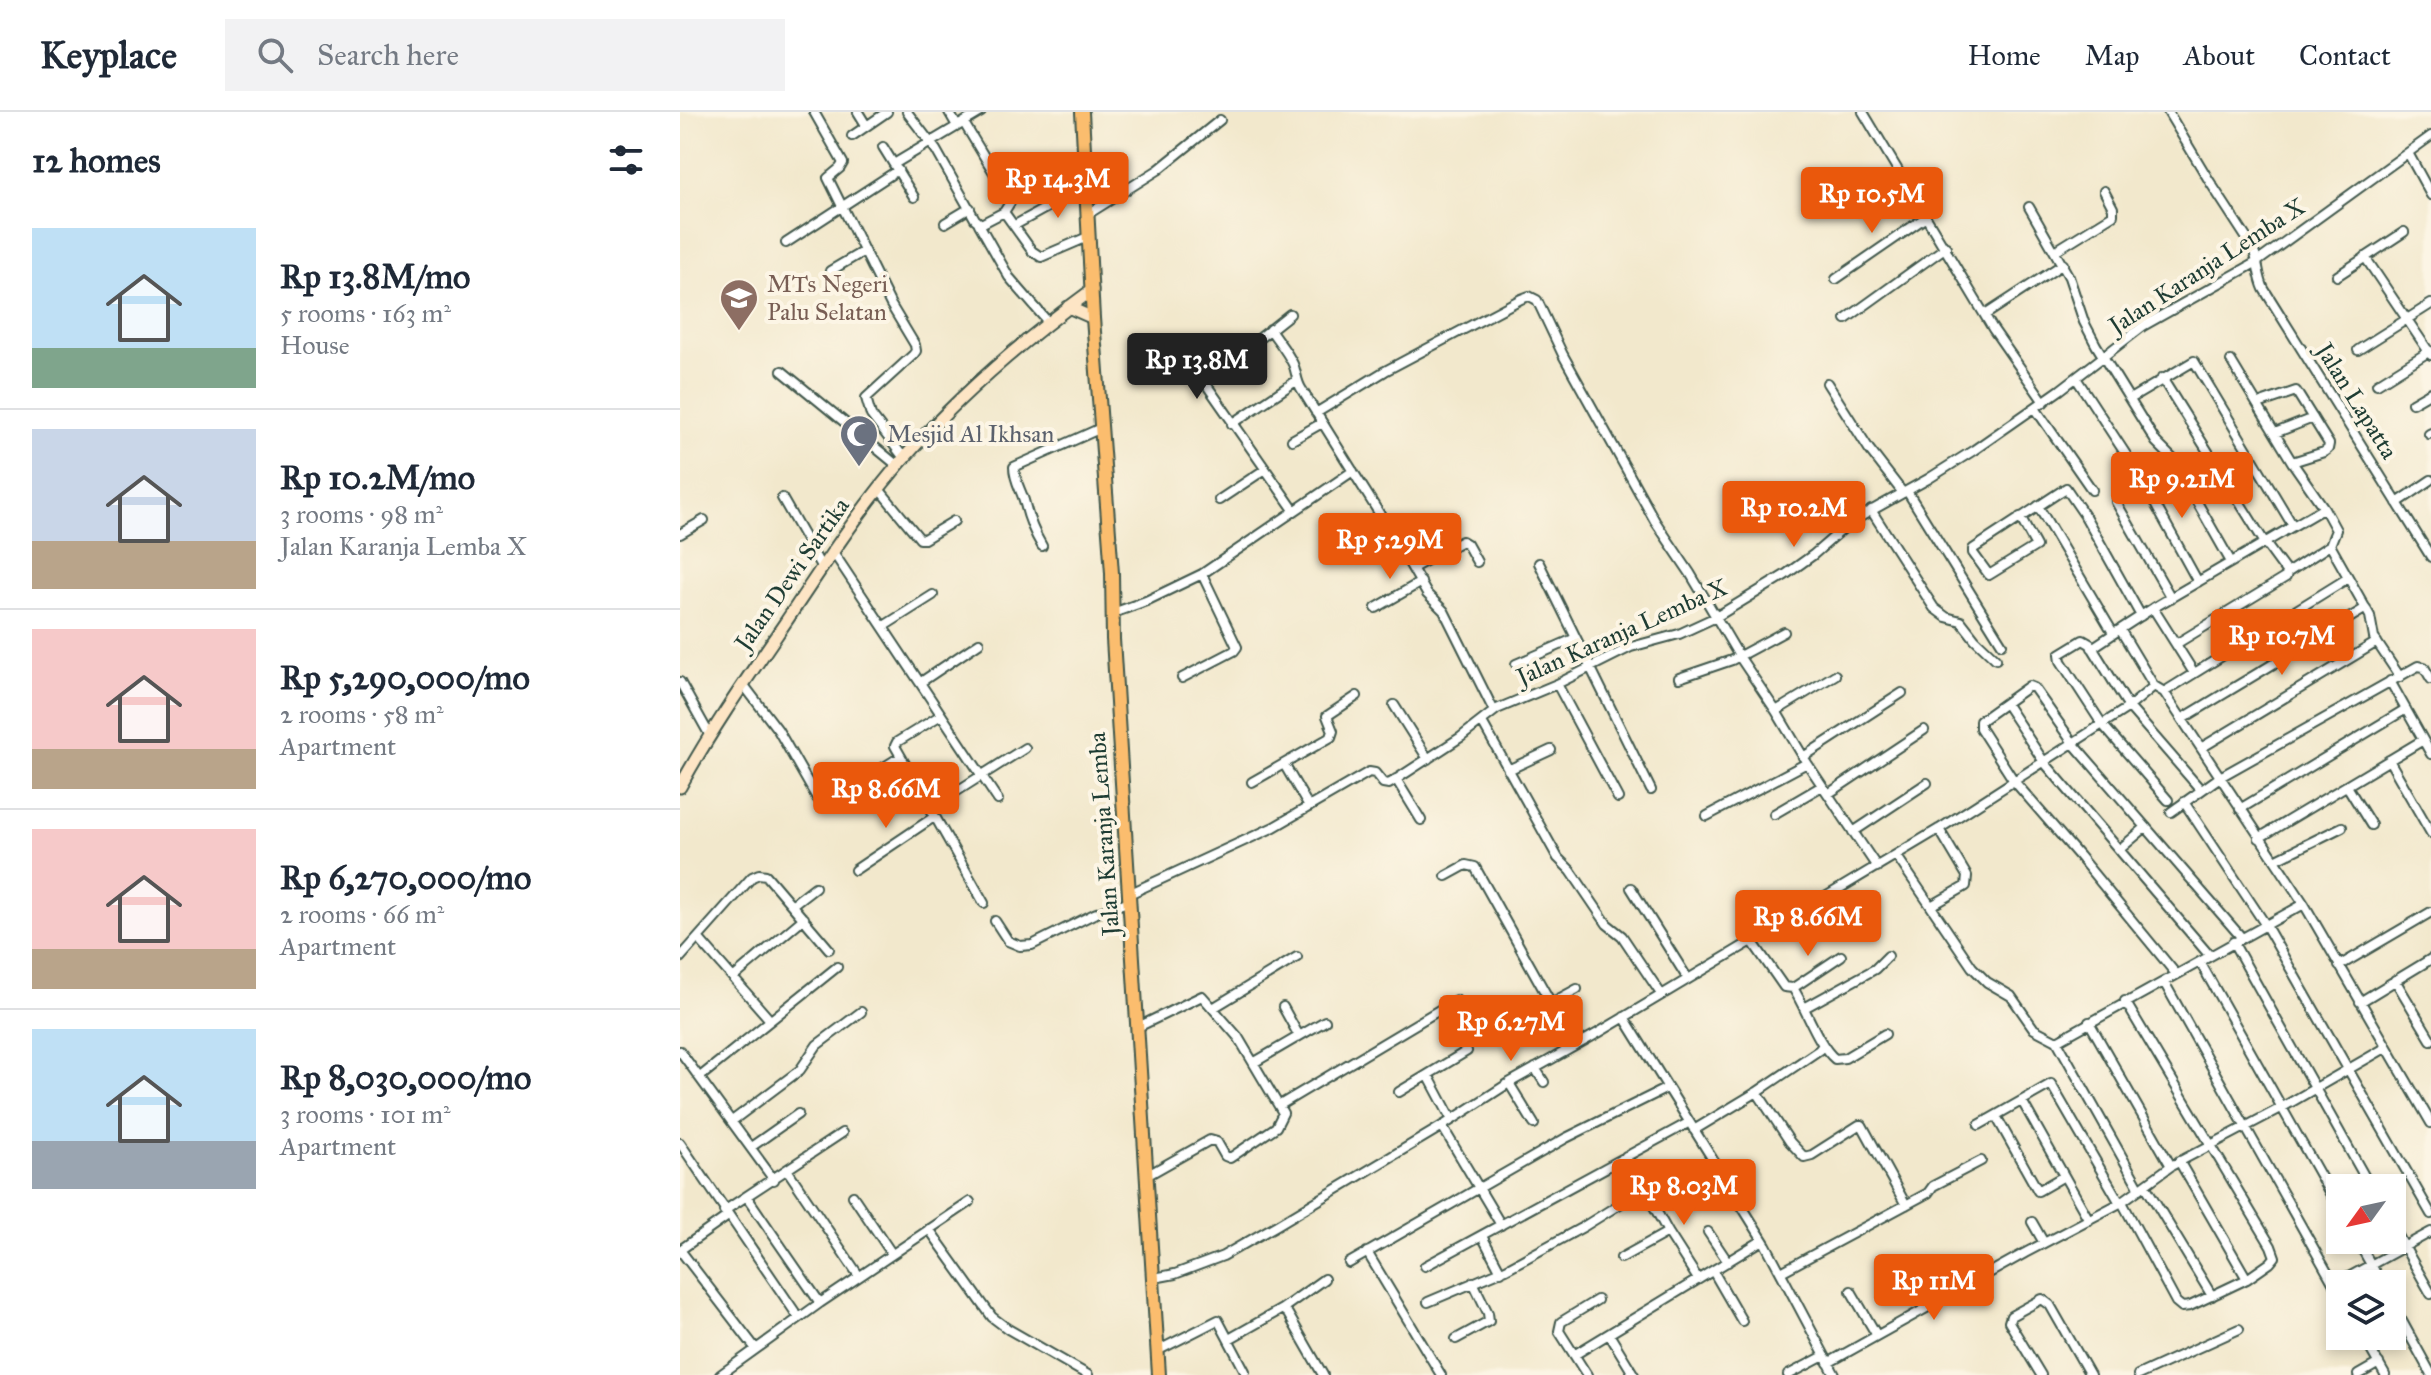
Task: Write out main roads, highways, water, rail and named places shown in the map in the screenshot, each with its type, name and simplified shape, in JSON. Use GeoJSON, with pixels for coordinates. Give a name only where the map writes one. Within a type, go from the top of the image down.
{"type":"FeatureCollection","features":[{"type":"Feature","properties":{"kind":"main road","name":"Jalan Karanja Lemba"},"geometry":{"type":"LineString","coordinates":[[1082,112],[1159,1375]]}},
{"type":"Feature","properties":{"kind":"main road","name":"Jalan Dewi Sartika"},"geometry":{"type":"LineString","coordinates":[[680,787],[709,734],[743,684],[833,552],[901,462],[961,397],[1048,322],[1092,290]]}},
{"type":"Feature","properties":{"kind":"main road"},"geometry":{"type":"LineString","coordinates":[[1068,307],[1093,318]]}},
{"type":"Feature","properties":{"kind":"place","name":"MTs Negeri Palu Selatan"},"geometry":{"type":"Point","coordinates":[739,332]}},
{"type":"Feature","properties":{"kind":"place","name":"Mesjid Al Ikhsan"},"geometry":{"type":"Point","coordinates":[859,468]}}]}
